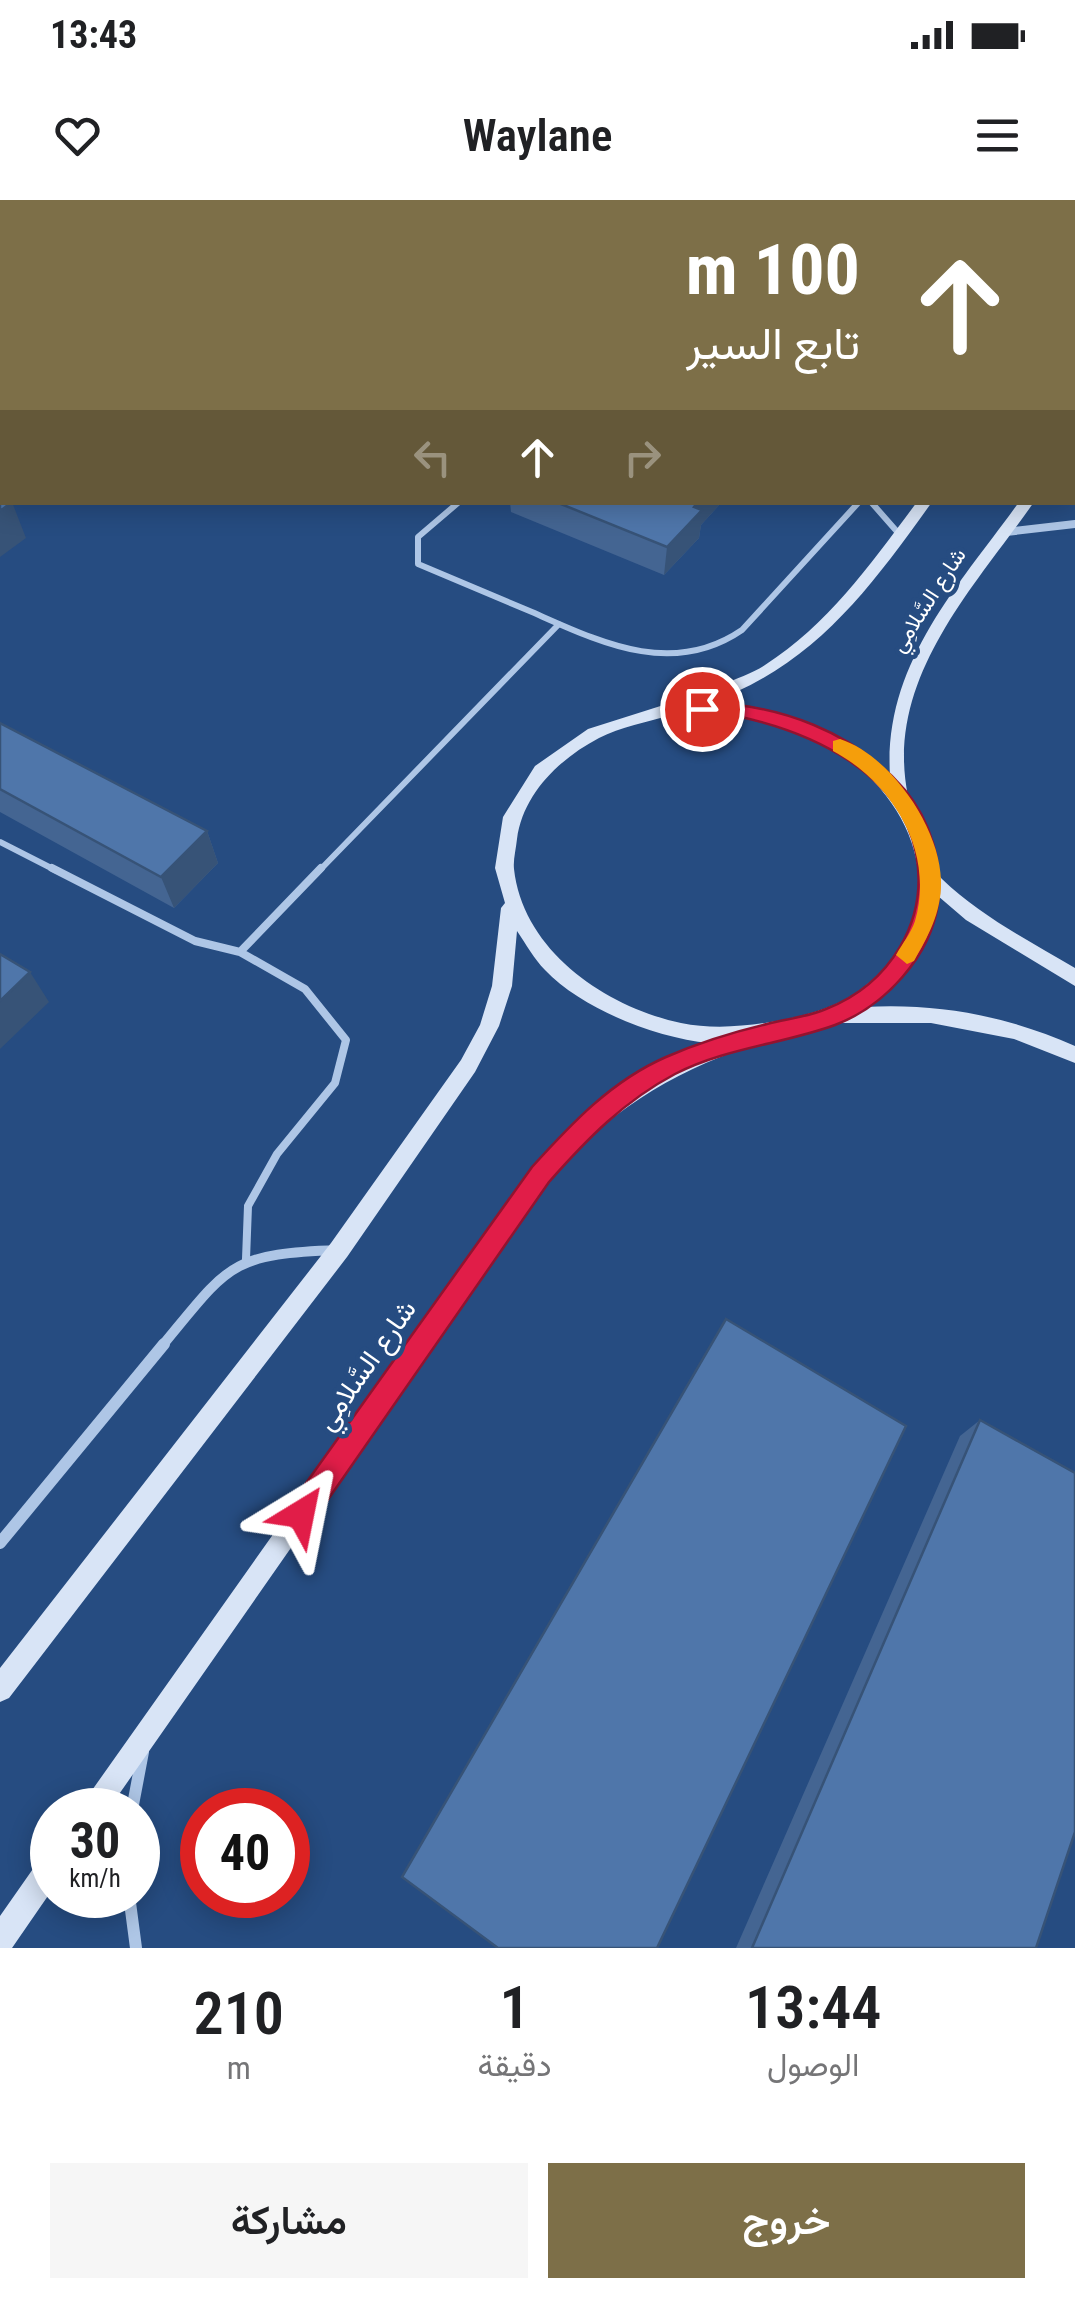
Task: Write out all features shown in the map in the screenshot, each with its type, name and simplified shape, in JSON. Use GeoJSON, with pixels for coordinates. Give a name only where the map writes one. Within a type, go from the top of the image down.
{"type":"FeatureCollection","features":[{"type":"Feature","properties":{"kind":"street"},"geometry":{"type":"LineString","coordinates":[[0,1688],[340,1250],[442,1106],[488,1026],[502,986],[510,908],[503,846],[510,816],[524,788],[544,764],[600,727],[733,689],[801,650],[832,622],[923,505]]}},
{"type":"Feature","properties":{"kind":"street","name":"شارع السَّلامِي"},"geometry":{"type":"LineString","coordinates":[[900,797],[897,736],[909,682],[935,635],[1025,505]]}},
{"type":"Feature","properties":{"kind":"street"},"geometry":{"type":"LineString","coordinates":[[1006,532],[1075,524]]}},
{"type":"Feature","properties":{"kind":"street"},"geometry":{"type":"LineString","coordinates":[[670,709],[735,709],[799,725],[856,754],[900,797],[922,836],[931,880],[925,923],[902,964],[864,998],[831,1017]]}},
{"type":"Feature","properties":{"kind":"street"},"geometry":{"type":"LineString","coordinates":[[931,880],[973,914],[1075,978]]}},
{"type":"Feature","properties":{"kind":"street"},"geometry":{"type":"LineString","coordinates":[[510,908],[546,962],[604,1004],[678,1030],[758,1034],[831,1017],[908,1011],[963,1016],[1075,1055]]}},
{"type":"Feature","properties":{"kind":"street","name":"شارع السَّلامِي"},"geometry":{"type":"LineString","coordinates":[[108,1788],[540,1174],[568,1140],[634,1085],[672,1064],[758,1034]]}},
{"type":"Feature","properties":{"kind":"street"},"geometry":{"type":"LineString","coordinates":[[0,1544],[220,1276],[246,1259],[264,1254],[340,1250]]}},
{"type":"Feature","properties":{"kind":"street"},"geometry":{"type":"LineString","coordinates":[[137,1788],[149,1730]]}},
{"type":"Feature","properties":{"kind":"street"},"geometry":{"type":"LineString","coordinates":[[0,1940],[30,1897]]}},
{"type":"Feature","properties":{"kind":"street"},"geometry":{"type":"LineString","coordinates":[[132,1918],[136,1948]]}},
{"type":"Feature","properties":{"kind":"lane"},"geometry":{"type":"LineString","coordinates":[[455,505],[418,537],[418,564],[613,647],[660,655],[695,652],[726,641],[742,630],[856,505]]}},
{"type":"Feature","properties":{"kind":"lane"},"geometry":{"type":"LineString","coordinates":[[874,505],[900,535]]}},
{"type":"Feature","properties":{"kind":"lane"},"geometry":{"type":"LineString","coordinates":[[240,952],[559,624]]}},
{"type":"Feature","properties":{"kind":"lane"},"geometry":{"type":"LineString","coordinates":[[0,842],[195,941],[240,952],[305,989],[346,1040],[335,1083],[277,1154],[248,1206],[246,1259]]}},
{"type":"Feature","properties":{"kind":"building"},"geometry":{"type":"Polygon","coordinates":[[[563,505],[696,505],[702,510],[667,547],[563,505]]]}},
{"type":"Feature","properties":{"kind":"building"},"geometry":{"type":"Polygon","coordinates":[[[0,723],[207,831],[161,877],[0,789],[0,723]]]}},
{"type":"Feature","properties":{"kind":"building"},"geometry":{"type":"Polygon","coordinates":[[[0,954],[30,972],[0,1001],[0,954]]]}},
{"type":"Feature","properties":{"kind":"building"},"geometry":{"type":"Polygon","coordinates":[[[726,1319],[906,1426],[657,1948],[498,1948],[402,1877],[726,1319]]]}},
{"type":"Feature","properties":{"kind":"building"},"geometry":{"type":"Polygon","coordinates":[[[980,1420],[1075,1473],[1075,1832],[1036,1948],[752,1948],[980,1420]]]}},
{"type":"Feature","properties":{"kind":"slow traffic"},"geometry":{"type":"LineString","coordinates":[[840,746],[856,754],[900,797],[922,836],[931,880],[925,923],[907,955]]}},
{"type":"Feature","properties":{"kind":"route"},"geometry":{"type":"LineString","coordinates":[[301,1514],[540,1174],[568,1140],[634,1085],[672,1064],[758,1034],[831,1017],[864,998],[902,964],[925,923],[931,880],[922,836],[900,797],[856,754],[799,725],[735,709],[702,709]]}}]}
